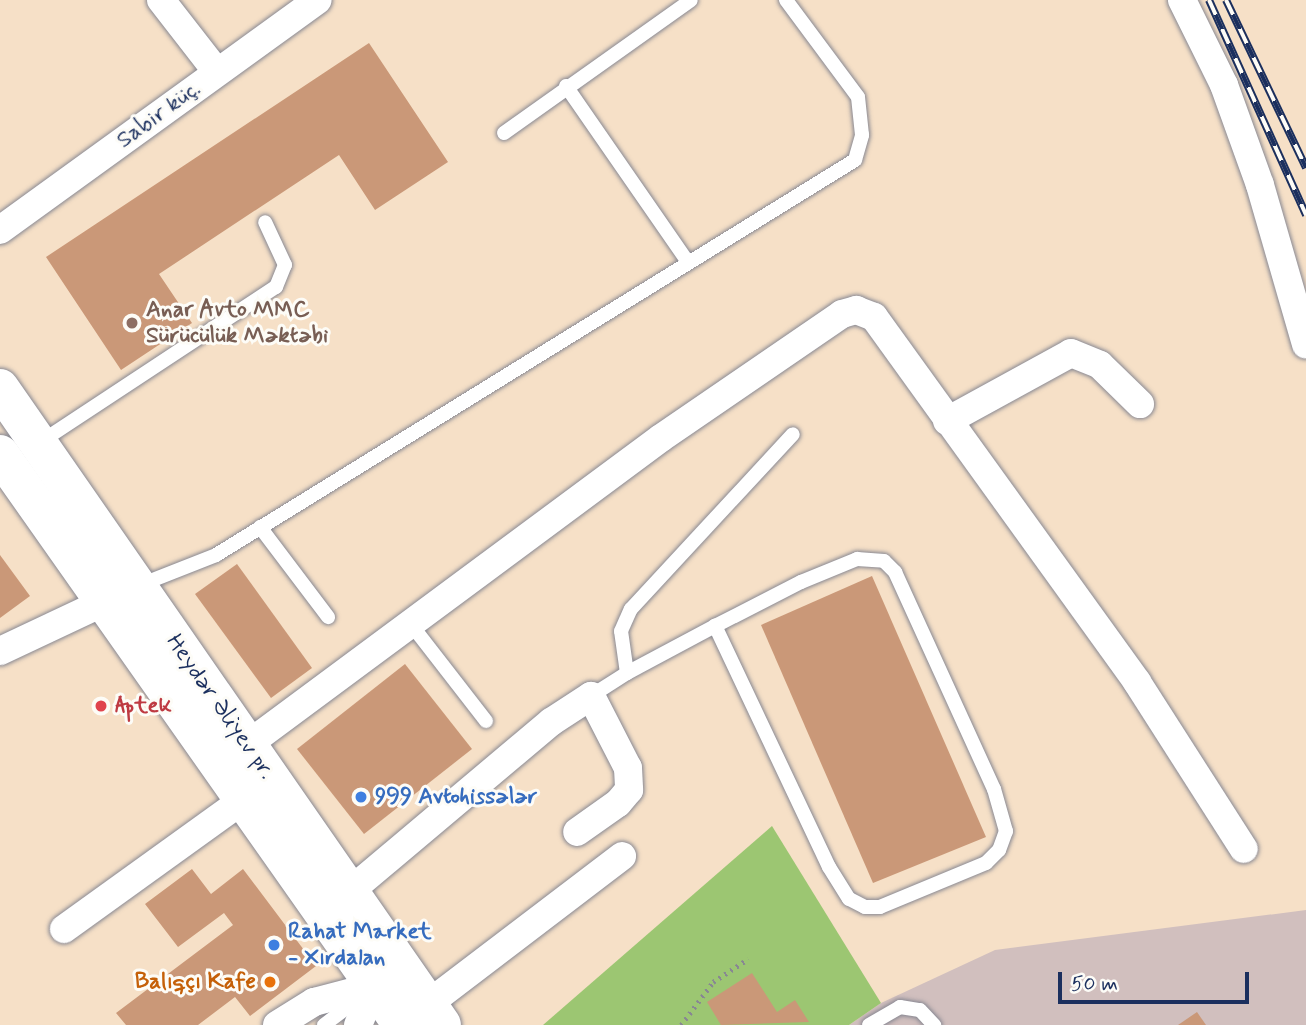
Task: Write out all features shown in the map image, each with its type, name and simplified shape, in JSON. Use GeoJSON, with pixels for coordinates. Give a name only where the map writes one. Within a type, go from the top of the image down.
{"type":"FeatureCollection","features":[{"type":"Feature","properties":{"kind":"main road","name":"Heydər Əliyev pr."},"geometry":{"type":"LineString","coordinates":[[0,388],[349,892],[389,977]]}},
{"type":"Feature","properties":{"kind":"main road","name":"Heydər Əliyev pr."},"geometry":{"type":"LineString","coordinates":[[0,454],[101,603],[243,800],[424,1018]]}},
{"type":"Feature","properties":{"kind":"street"},"geometry":{"type":"LineString","coordinates":[[161,0],[217,72]]}},
{"type":"Feature","properties":{"kind":"street","name":"Sabir küç."},"geometry":{"type":"LineString","coordinates":[[0,230],[318,0]]}},
{"type":"Feature","properties":{"kind":"street"},"geometry":{"type":"LineString","coordinates":[[1181,0],[1224,85],[1251,160],[1306,344]]}},
{"type":"Feature","properties":{"kind":"street"},"geometry":{"type":"LineString","coordinates":[[247,745],[661,438],[842,314],[856,310],[874,317],[1137,682],[1244,849]]}},
{"type":"Feature","properties":{"kind":"street"},"geometry":{"type":"LineString","coordinates":[[947,421],[1071,354],[1100,365],[1140,404]]}},
{"type":"Feature","properties":{"kind":"street"},"geometry":{"type":"LineString","coordinates":[[0,651],[136,587]]}},
{"type":"Feature","properties":{"kind":"street"},"geometry":{"type":"LineString","coordinates":[[349,892],[551,722],[591,696],[628,768],[629,790],[618,803],[577,832]]}},
{"type":"Feature","properties":{"kind":"street"},"geometry":{"type":"LineString","coordinates":[[64,929],[243,800]]}},
{"type":"Feature","properties":{"kind":"street"},"geometry":{"type":"LineString","coordinates":[[424,1018],[622,856]]}},
{"type":"Feature","properties":{"kind":"street"},"geometry":{"type":"LineString","coordinates":[[277,1025],[314,1002],[389,977]]}},
{"type":"Feature","properties":{"kind":"street"},"geometry":{"type":"LineString","coordinates":[[358,1025],[389,977]]}},
{"type":"Feature","properties":{"kind":"lane"},"geometry":{"type":"LineString","coordinates":[[504,133],[566,86],[691,0]]}},
{"type":"Feature","properties":{"kind":"lane"},"geometry":{"type":"LineString","coordinates":[[136,587],[216,555],[687,261],[855,160],[862,135],[858,97],[786,0]]}},
{"type":"Feature","properties":{"kind":"lane"},"geometry":{"type":"LineString","coordinates":[[566,86],[687,261]]}},
{"type":"Feature","properties":{"kind":"lane"},"geometry":{"type":"LineString","coordinates":[[38,444],[276,287],[285,265],[265,222]]}},
{"type":"Feature","properties":{"kind":"lane"},"geometry":{"type":"LineString","coordinates":[[627,673],[621,631],[631,609],[793,434]]}},
{"type":"Feature","properties":{"kind":"lane"},"geometry":{"type":"LineString","coordinates":[[260,527],[328,617]]}},
{"type":"Feature","properties":{"kind":"lane"},"geometry":{"type":"LineString","coordinates":[[591,696],[627,673],[715,626],[857,559],[884,562],[895,572],[994,789],[1006,831],[999,850],[986,863],[880,907],[865,907],[849,899],[829,867],[715,626]]}},
{"type":"Feature","properties":{"kind":"lane"},"geometry":{"type":"LineString","coordinates":[[410,624],[486,721]]}},
{"type":"Feature","properties":{"kind":"lane"},"geometry":{"type":"LineString","coordinates":[[324,1025],[389,977]]}},
{"type":"Feature","properties":{"kind":"lane"},"geometry":{"type":"LineString","coordinates":[[869,1025],[900,1007],[920,1010],[934,1025]]}},
{"type":"Feature","properties":{"kind":"path"},"geometry":{"type":"LineString","coordinates":[[681,1025],[713,982],[748,959]]}},
{"type":"Feature","properties":{"kind":"shaded area"},"geometry":{"type":"Polygon","coordinates":[[[1306,910],[1306,1025],[849,1025],[881,1003],[995,950],[1306,910]]]}},
{"type":"Feature","properties":{"kind":"green space"},"geometry":{"type":"Polygon","coordinates":[[[772,826],[881,1003],[849,1025],[543,1025],[772,826]]]}},
{"type":"Feature","properties":{"kind":"building"},"geometry":{"type":"Polygon","coordinates":[[[369,43],[448,162],[375,210],[339,155],[159,274],[192,323],[121,370],[46,257],[369,43]]]}},
{"type":"Feature","properties":{"kind":"building"},"geometry":{"type":"Polygon","coordinates":[[[0,555],[30,596],[0,618],[0,555]]]}},
{"type":"Feature","properties":{"kind":"building"},"geometry":{"type":"Polygon","coordinates":[[[237,564],[312,668],[271,698],[195,594],[237,564]]]}},
{"type":"Feature","properties":{"kind":"building"},"geometry":{"type":"Polygon","coordinates":[[[872,576],[986,837],[873,883],[761,625],[872,576]]]}},
{"type":"Feature","properties":{"kind":"building"},"geometry":{"type":"Polygon","coordinates":[[[405,664],[472,749],[364,834],[297,749],[405,664]]]}},
{"type":"Feature","properties":{"kind":"building"},"geometry":{"type":"Polygon","coordinates":[[[192,869],[211,894],[243,869],[316,966],[250,1016],[235,997],[198,1025],[126,1025],[116,1013],[233,925],[224,913],[178,947],[145,904],[192,869]]]}},
{"type":"Feature","properties":{"kind":"building"},"geometry":{"type":"Polygon","coordinates":[[[752,973],[777,1012],[795,1000],[809,1022],[721,1025],[707,1002],[752,973]]]}},
{"type":"Feature","properties":{"kind":"building"},"geometry":{"type":"Polygon","coordinates":[[[1197,1012],[1206,1025],[1178,1025],[1197,1012]]]}},
{"type":"Feature","properties":{"kind":"railway"},"geometry":{"type":"LineString","coordinates":[[1209,0],[1306,215]]}},
{"type":"Feature","properties":{"kind":"railway"},"geometry":{"type":"LineString","coordinates":[[1226,0],[1306,168]]}},
{"type":"Feature","properties":{"kind":"place","name":"Anar Avto MMC Sürücülük Məktəbi"},"geometry":{"type":"Point","coordinates":[132,323]}},
{"type":"Feature","properties":{"kind":"place","name":"Aptek"},"geometry":{"type":"Point","coordinates":[101,706]}},
{"type":"Feature","properties":{"kind":"place","name":"999 Avtohissələr"},"geometry":{"type":"Point","coordinates":[361,797]}},
{"type":"Feature","properties":{"kind":"place","name":"Rahat Market - Xırdalan"},"geometry":{"type":"Point","coordinates":[274,945]}},
{"type":"Feature","properties":{"kind":"place","name":"Balıqçı Kafe"},"geometry":{"type":"Point","coordinates":[270,982]}}]}
